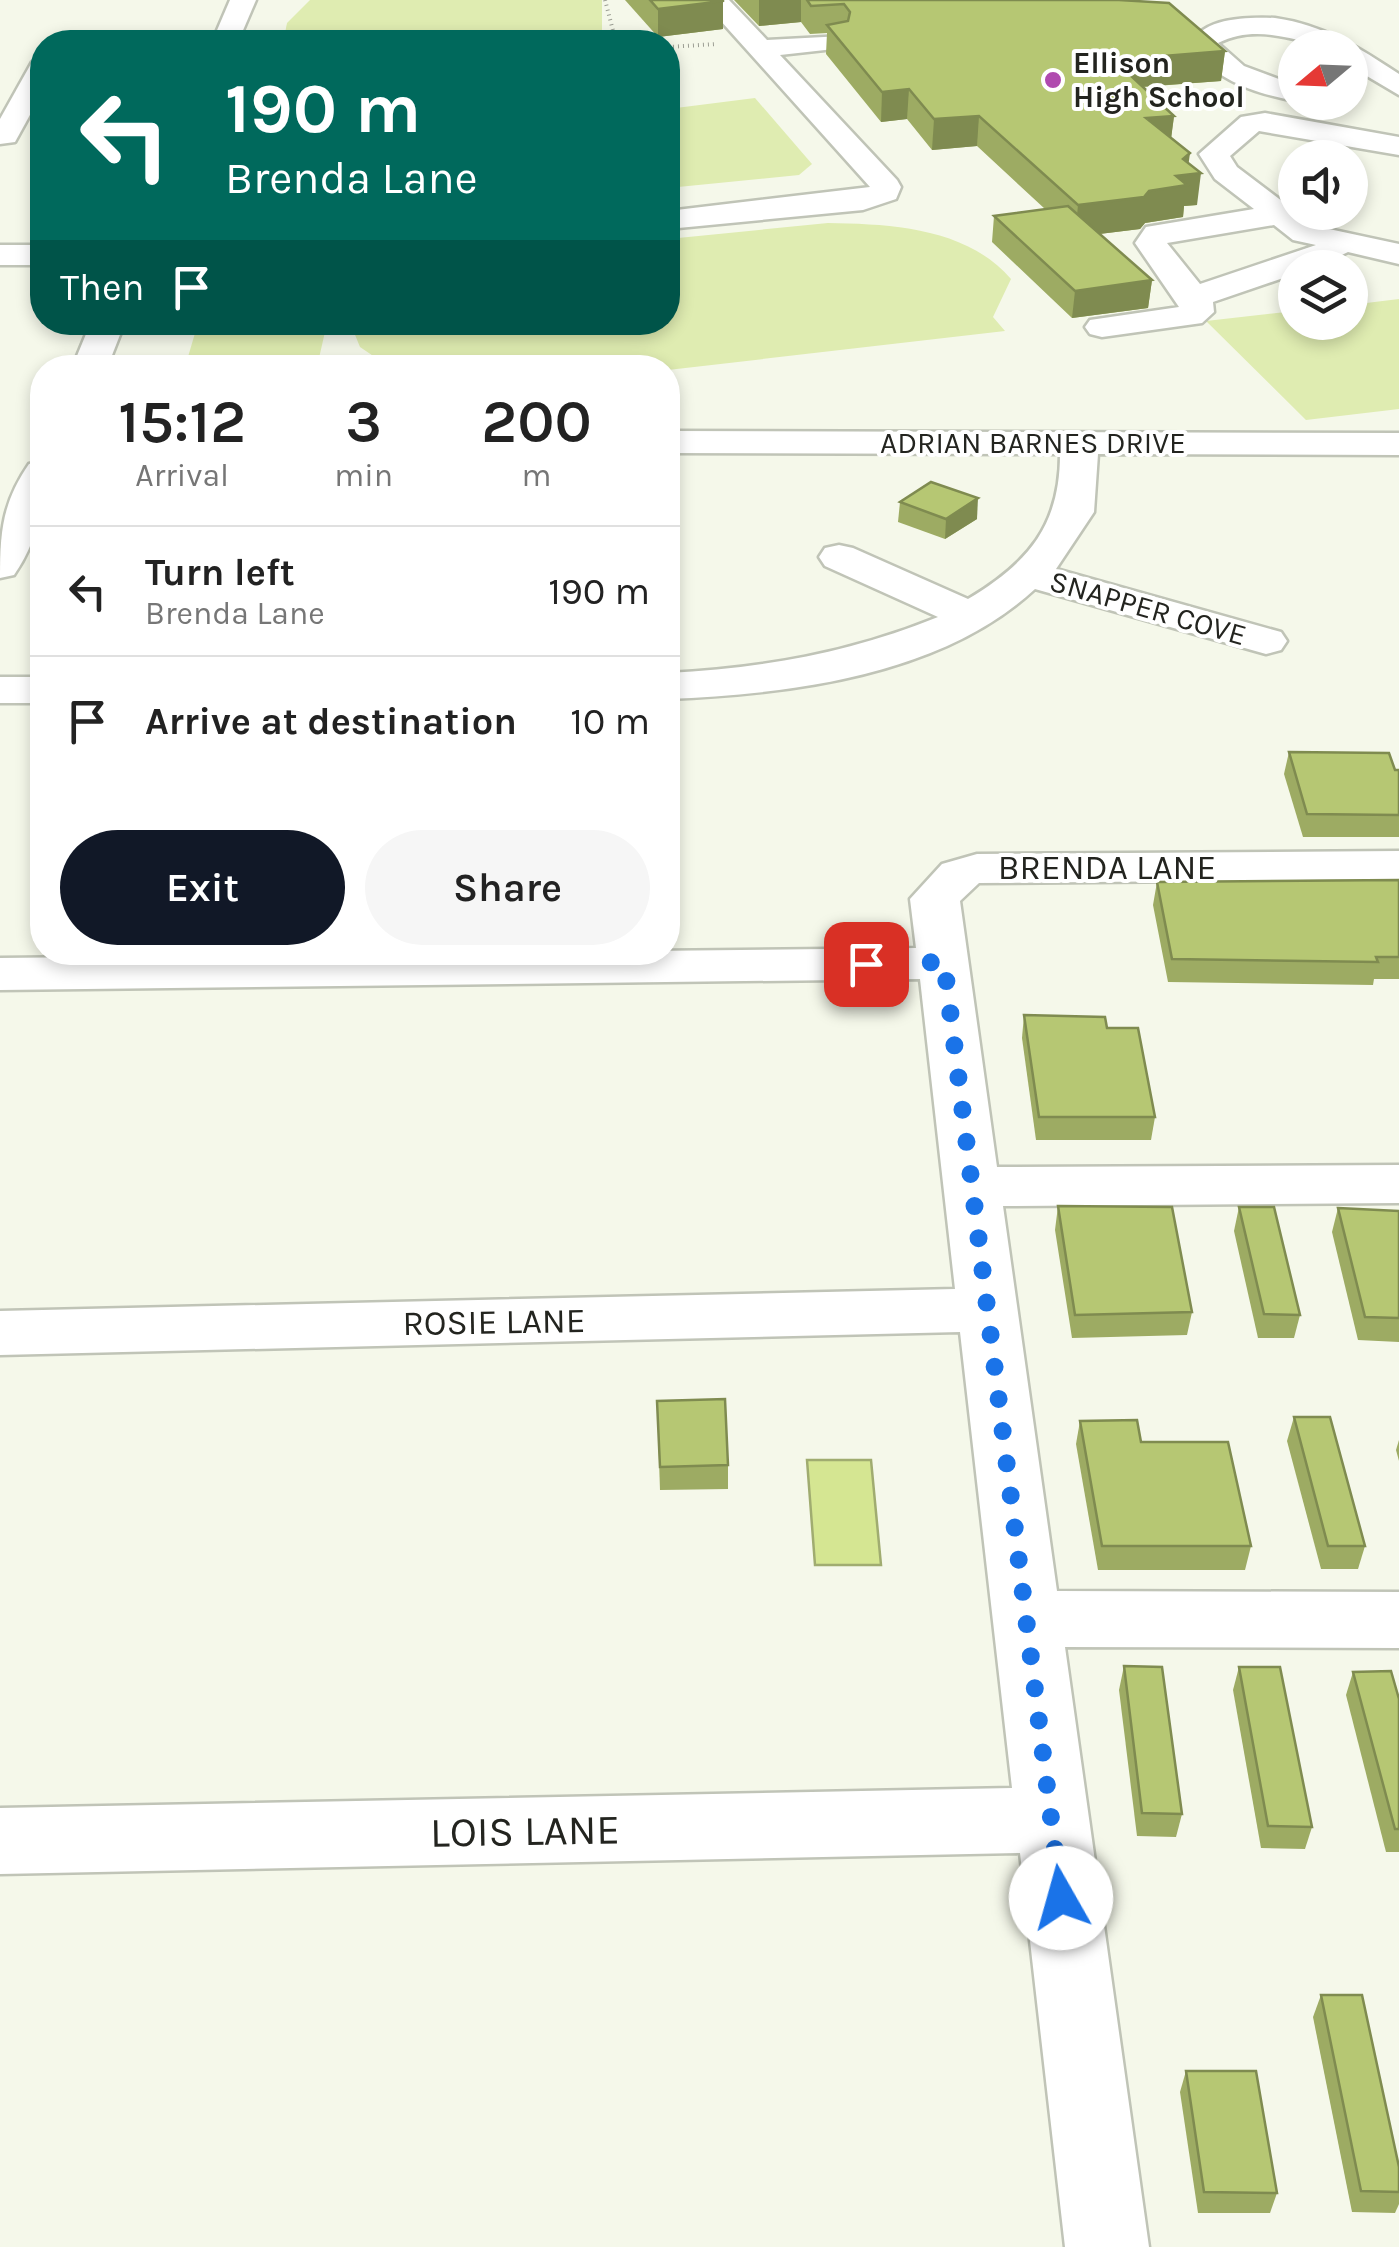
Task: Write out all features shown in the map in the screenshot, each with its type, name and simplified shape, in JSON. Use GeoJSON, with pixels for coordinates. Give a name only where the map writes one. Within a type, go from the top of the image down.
{"type":"FeatureCollection","features":[{"type":"Feature","properties":{"kind":"street"},"geometry":{"type":"LineString","coordinates":[[231,30],[243,0]]}},
{"type":"Feature","properties":{"kind":"street"},"geometry":{"type":"LineString","coordinates":[[680,219],[863,201],[885,192],[886,187],[714,0]]}},
{"type":"Feature","properties":{"kind":"street"},"geometry":{"type":"LineString","coordinates":[[1278,90],[1236,72],[1211,55],[1204,46],[1206,38],[1229,30],[1294,30]]}},
{"type":"Feature","properties":{"kind":"street"},"geometry":{"type":"LineString","coordinates":[[738,74],[763,53],[833,42]]}},
{"type":"Feature","properties":{"kind":"street"},"geometry":{"type":"LineString","coordinates":[[1368,66],[1399,86]]}},
{"type":"Feature","properties":{"kind":"street"},"geometry":{"type":"LineString","coordinates":[[2,136],[30,88]]}},
{"type":"Feature","properties":{"kind":"street"},"geometry":{"type":"LineString","coordinates":[[1278,216],[1217,164],[1214,154],[1251,123],[1360,140]]}},
{"type":"Feature","properties":{"kind":"street"},"geometry":{"type":"LineString","coordinates":[[2,136],[30,136]]}},
{"type":"Feature","properties":{"kind":"street"},"geometry":{"type":"LineString","coordinates":[[1368,141],[1399,146]]}},
{"type":"Feature","properties":{"kind":"street"},"geometry":{"type":"LineString","coordinates":[[1102,327],[1190,316],[1196,312],[1194,297],[1175,281],[1170,264],[1151,242],[1157,234],[1278,216]]}},
{"type":"Feature","properties":{"kind":"street"},"geometry":{"type":"LineString","coordinates":[[1299,230],[1399,254]]}},
{"type":"Feature","properties":{"kind":"street"},"geometry":{"type":"LineString","coordinates":[[1194,297],[1326,253],[1341,242]]}},
{"type":"Feature","properties":{"kind":"street"},"geometry":{"type":"LineString","coordinates":[[0,255],[30,255]]}},
{"type":"Feature","properties":{"kind":"street","name":"ADRIAN BARNES DRIVE"},"geometry":{"type":"LineString","coordinates":[[680,442],[1399,444]]}},
{"type":"Feature","properties":{"kind":"street"},"geometry":{"type":"LineString","coordinates":[[680,686],[724,686],[800,675],[864,660],[970,616],[1030,575],[1075,510],[1079,443]]}},
{"type":"Feature","properties":{"kind":"street"},"geometry":{"type":"LineString","coordinates":[[0,566],[30,499]]}},
{"type":"Feature","properties":{"kind":"street"},"geometry":{"type":"LineString","coordinates":[[839,557],[970,616]]}},
{"type":"Feature","properties":{"kind":"street","name":"SNAPPER COVE"},"geometry":{"type":"LineString","coordinates":[[1030,575],[1266,640]]}},
{"type":"Feature","properties":{"kind":"street"},"geometry":{"type":"LineString","coordinates":[[0,690],[30,690]]}},
{"type":"Feature","properties":{"kind":"street","name":"BRENDA LANE"},"geometry":{"type":"LineString","coordinates":[[944,962],[935,900],[959,874],[977,868],[1399,866]]}},
{"type":"Feature","properties":{"kind":"street"},"geometry":{"type":"LineString","coordinates":[[0,974],[944,962],[1107,2247]]}},
{"type":"Feature","properties":{"kind":"street"},"geometry":{"type":"LineString","coordinates":[[974,1186],[1399,1184]]}},
{"type":"Feature","properties":{"kind":"street","name":"ROSIE LANE"},"geometry":{"type":"LineString","coordinates":[[0,1333],[988,1310]]}},
{"type":"Feature","properties":{"kind":"street"},"geometry":{"type":"LineString","coordinates":[[1026,1619],[1399,1620]]}},
{"type":"Feature","properties":{"kind":"street","name":"LOIS LANE"},"geometry":{"type":"LineString","coordinates":[[0,1841],[1050,1820]]}},
{"type":"Feature","properties":{"kind":"path"},"geometry":{"type":"LineString","coordinates":[[606,0],[613,30]]}},
{"type":"Feature","properties":{"kind":"shaded area"},"geometry":{"type":"Polygon","coordinates":[[[310,0],[602,0],[602,30],[286,30],[287,23],[310,0]]]}},
{"type":"Feature","properties":{"kind":"shaded area"},"geometry":{"type":"Polygon","coordinates":[[[755,98],[812,164],[799,175],[680,187],[680,107],[755,98]]]}},
{"type":"Feature","properties":{"kind":"shaded area"},"geometry":{"type":"Polygon","coordinates":[[[828,223],[927,232],[973,249],[1011,279],[993,317],[1005,331],[680,369],[680,355],[372,355],[360,347],[355,335],[680,335],[680,238],[828,223]]]}},
{"type":"Feature","properties":{"kind":"shaded area"},"geometry":{"type":"Polygon","coordinates":[[[1399,299],[1399,409],[1306,420],[1206,321],[1278,313],[1278,340],[1368,340],[1368,303],[1399,299]]]}},
{"type":"Feature","properties":{"kind":"shaded area"},"geometry":{"type":"Polygon","coordinates":[[[194,335],[324,335],[320,355],[188,355],[194,335]]]}},
{"type":"Feature","properties":{"kind":"shaded area"},"geometry":{"type":"Polygon","coordinates":[[[807,1460],[871,1460],[881,1565],[815,1565],[807,1460]]]}},
{"type":"Feature","properties":{"kind":"building"},"geometry":{"type":"Polygon","coordinates":[[[650,0],[723,0],[723,1],[658,9],[650,0]]]}},
{"type":"Feature","properties":{"kind":"building"},"geometry":{"type":"Polygon","coordinates":[[[807,0],[1169,3],[1225,51],[1114,60],[1174,116],[1146,118],[1190,153],[1183,159],[1201,173],[1176,176],[1187,185],[1149,191],[1144,197],[1078,205],[979,116],[934,119],[909,89],[882,92],[827,25],[848,21],[850,12],[844,4],[811,6],[807,0]]]}},
{"type":"Feature","properties":{"kind":"building"},"geometry":{"type":"Polygon","coordinates":[[[1068,206],[1152,280],[1075,291],[994,216],[1068,206]]]}},
{"type":"Feature","properties":{"kind":"building"},"geometry":{"type":"Polygon","coordinates":[[[931,482],[978,498],[946,519],[900,502],[931,482]]]}},
{"type":"Feature","properties":{"kind":"building"},"geometry":{"type":"Polygon","coordinates":[[[1289,752],[1389,753],[1395,770],[1399,770],[1399,815],[1307,814],[1289,752]]]}},
{"type":"Feature","properties":{"kind":"building"},"geometry":{"type":"Polygon","coordinates":[[[1399,880],[1399,957],[1376,957],[1378,962],[1172,959],[1157,882],[1399,880]]]}},
{"type":"Feature","properties":{"kind":"building"},"geometry":{"type":"Polygon","coordinates":[[[1024,1015],[1105,1017],[1107,1028],[1138,1028],[1155,1117],[1039,1117],[1024,1015]]]}},
{"type":"Feature","properties":{"kind":"building"},"geometry":{"type":"Polygon","coordinates":[[[1058,1206],[1172,1207],[1192,1312],[1075,1315],[1058,1206]]]}},
{"type":"Feature","properties":{"kind":"building"},"geometry":{"type":"Polygon","coordinates":[[[1239,1207],[1274,1207],[1300,1315],[1264,1314],[1239,1207]]]}},
{"type":"Feature","properties":{"kind":"building"},"geometry":{"type":"Polygon","coordinates":[[[1338,1208],[1399,1211],[1399,1318],[1365,1317],[1338,1208]]]}},
{"type":"Feature","properties":{"kind":"building"},"geometry":{"type":"Polygon","coordinates":[[[725,1399],[728,1465],[660,1467],[657,1401],[725,1399]]]}},
{"type":"Feature","properties":{"kind":"building"},"geometry":{"type":"Polygon","coordinates":[[[1294,1417],[1330,1417],[1365,1546],[1328,1546],[1294,1417]]]}},
{"type":"Feature","properties":{"kind":"building"},"geometry":{"type":"Polygon","coordinates":[[[1137,1420],[1141,1442],[1228,1442],[1251,1546],[1102,1546],[1080,1421],[1137,1420]]]}},
{"type":"Feature","properties":{"kind":"building"},"geometry":{"type":"Polygon","coordinates":[[[1124,1666],[1162,1667],[1182,1814],[1142,1813],[1124,1666]]]}},
{"type":"Feature","properties":{"kind":"building"},"geometry":{"type":"Polygon","coordinates":[[[1239,1667],[1280,1667],[1312,1827],[1268,1826],[1239,1667]]]}},
{"type":"Feature","properties":{"kind":"building"},"geometry":{"type":"Polygon","coordinates":[[[1391,1671],[1399,1699],[1399,1829],[1395,1829],[1353,1672],[1391,1671]]]}},
{"type":"Feature","properties":{"kind":"building"},"geometry":{"type":"Polygon","coordinates":[[[1321,1995],[1362,1995],[1399,2167],[1399,2192],[1361,2191],[1321,1995]]]}},
{"type":"Feature","properties":{"kind":"building"},"geometry":{"type":"Polygon","coordinates":[[[1186,2071],[1256,2071],[1277,2193],[1204,2192],[1186,2071]]]}},
{"type":"Feature","properties":{"kind":"place","name":"Ellison High School"},"geometry":{"type":"Point","coordinates":[1053,80]}},
{"type":"Feature","properties":{"kind":"route"},"geometry":{"type":"LineString","coordinates":[[866,964],[944,962],[1061,1898]]}}]}
